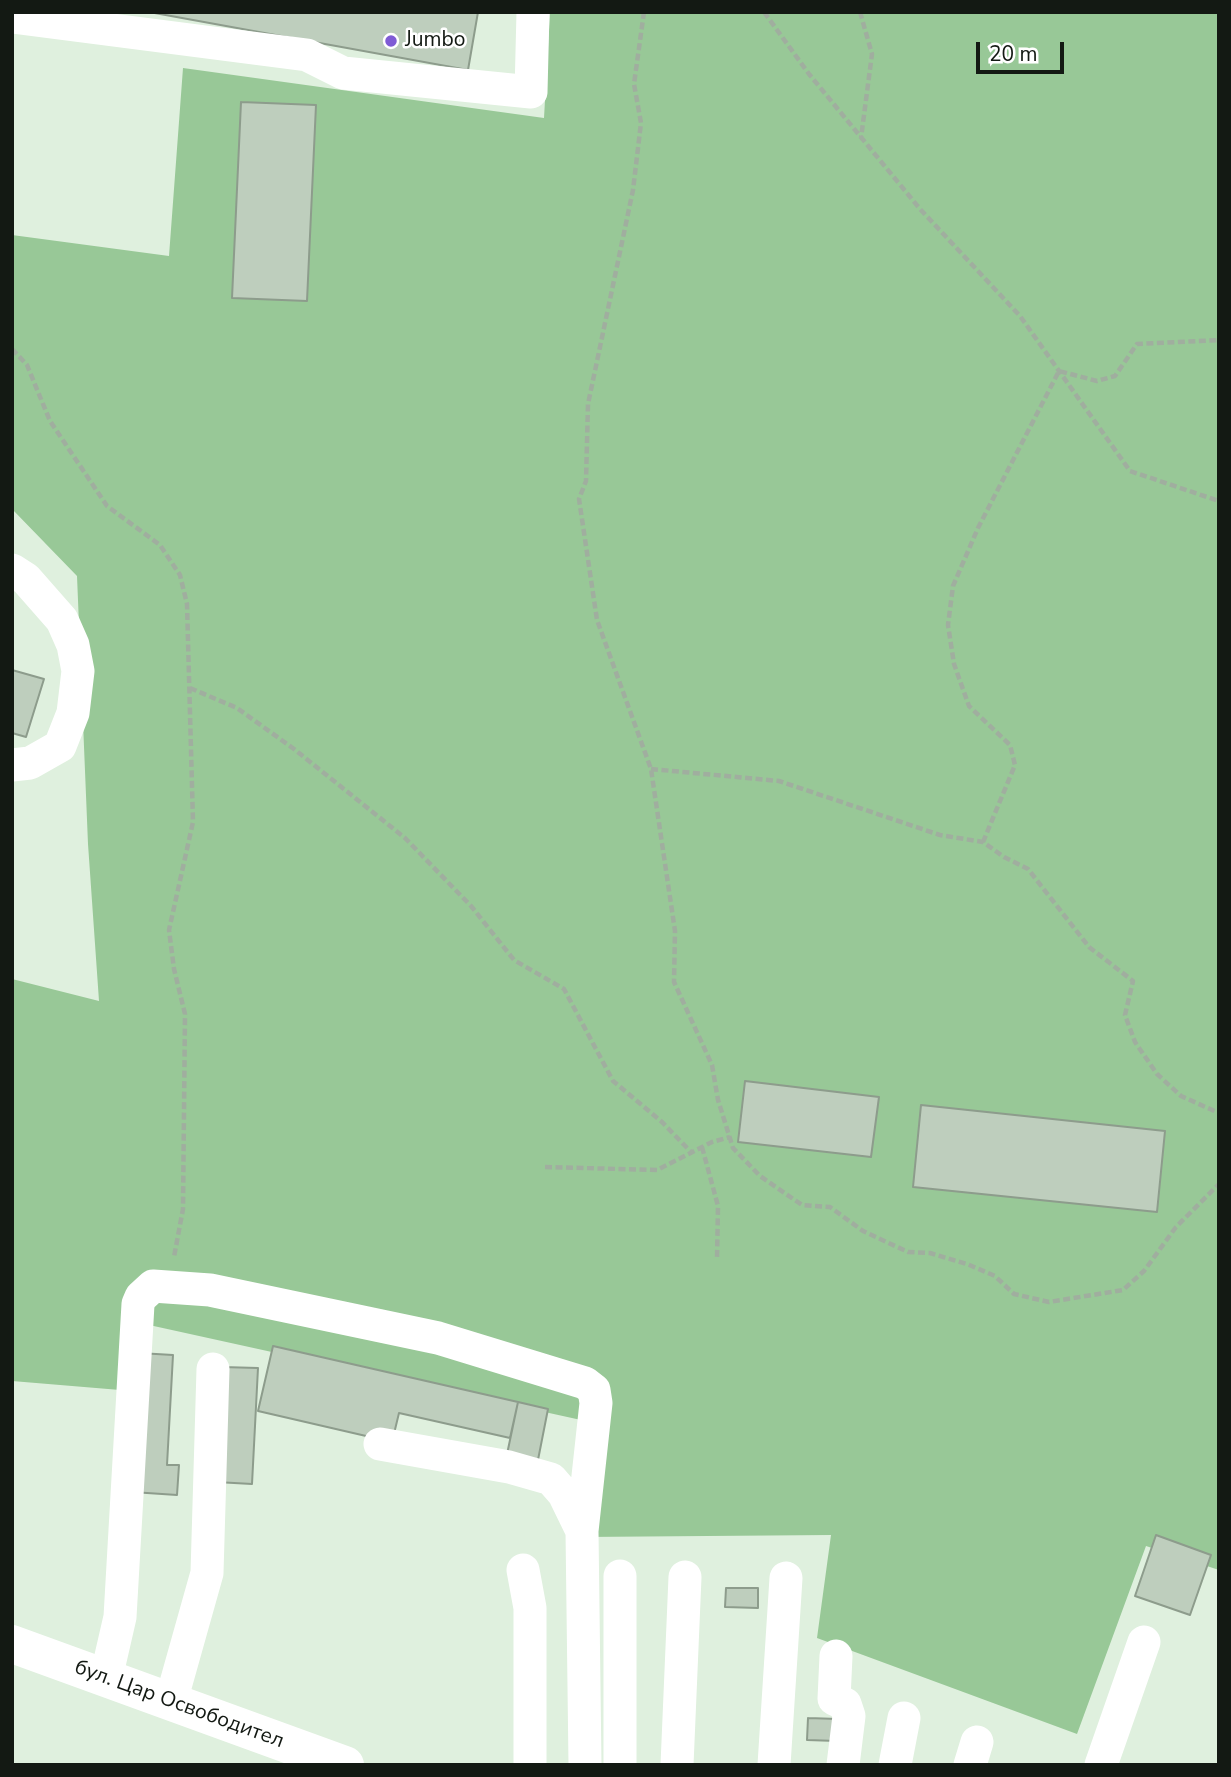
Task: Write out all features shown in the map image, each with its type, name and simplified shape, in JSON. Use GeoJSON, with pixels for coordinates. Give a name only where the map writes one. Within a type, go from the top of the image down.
{"type":"FeatureCollection","features":[{"type":"Feature","properties":{"kind":"main road","name":"бул. Цар Освободител"},"geometry":{"type":"LineString","coordinates":[[12,1644],[345,1765]]}},
{"type":"Feature","properties":{"kind":"lane"},"geometry":{"type":"LineString","coordinates":[[12,16],[307,55],[343,73],[531,92],[533,12]]}},
{"type":"Feature","properties":{"kind":"lane"},"geometry":{"type":"LineString","coordinates":[[12,569],[26,579],[62,620],[73,645],[78,671],[73,713],[60,746],[30,763],[12,765]]}},
{"type":"Feature","properties":{"kind":"lane"},"geometry":{"type":"LineString","coordinates":[[106,1678],[120,1617],[138,1304],[141,1297],[153,1286],[210,1290],[439,1338],[590,1386],[597,1399],[582,1531],[585,1765]]}},
{"type":"Feature","properties":{"kind":"lane"},"geometry":{"type":"LineString","coordinates":[[171,1702],[207,1573],[214,1369]]}},
{"type":"Feature","properties":{"kind":"lane"},"geometry":{"type":"LineString","coordinates":[[380,1444],[509,1467],[551,1479],[564,1494],[582,1531]]}},
{"type":"Feature","properties":{"kind":"lane"},"geometry":{"type":"LineString","coordinates":[[523,1570],[530,1608],[530,1765]]}},
{"type":"Feature","properties":{"kind":"lane"},"geometry":{"type":"LineString","coordinates":[[620,1576],[620,1765]]}},
{"type":"Feature","properties":{"kind":"lane"},"geometry":{"type":"LineString","coordinates":[[677,1765],[685,1577]]}},
{"type":"Feature","properties":{"kind":"lane"},"geometry":{"type":"LineString","coordinates":[[774,1765],[786,1578]]}},
{"type":"Feature","properties":{"kind":"lane"},"geometry":{"type":"LineString","coordinates":[[1101,1765],[1144,1642]]}},
{"type":"Feature","properties":{"kind":"lane"},"geometry":{"type":"LineString","coordinates":[[836,1656],[834,1699],[845,1704],[849,1716],[843,1765]]}},
{"type":"Feature","properties":{"kind":"lane"},"geometry":{"type":"LineString","coordinates":[[895,1765],[904,1718]]}},
{"type":"Feature","properties":{"kind":"path"},"geometry":{"type":"LineString","coordinates":[[644,12],[635,84],[641,123],[633,190],[587,404],[586,481],[579,499],[597,620],[651,769],[675,931],[674,982],[712,1065],[733,1148],[760,1176],[802,1205],[830,1207],[863,1231],[908,1251],[930,1253],[967,1264],[995,1276],[1014,1294],[1049,1303],[1123,1290],[1144,1271],[1176,1227],[1219,1184]]}},
{"type":"Feature","properties":{"kind":"path"},"geometry":{"type":"LineString","coordinates":[[764,12],[809,74],[861,138],[920,208],[1020,316],[1130,471],[1219,501]]}},
{"type":"Feature","properties":{"kind":"path"},"geometry":{"type":"LineString","coordinates":[[860,12],[872,54],[861,138]]}},
{"type":"Feature","properties":{"kind":"path"},"geometry":{"type":"LineString","coordinates":[[1059,371],[1097,381],[1115,376],[1136,344],[1219,340]]}},
{"type":"Feature","properties":{"kind":"path"},"geometry":{"type":"LineString","coordinates":[[12,349],[27,365],[50,421],[107,506],[160,545],[180,575],[187,604],[193,822],[169,930],[174,969],[186,1014],[183,1209],[169,1286]]}},
{"type":"Feature","properties":{"kind":"path"},"geometry":{"type":"LineString","coordinates":[[983,842],[1015,765],[1010,745],[969,705],[954,664],[948,625],[953,586],[978,528],[1059,371]]}},
{"type":"Feature","properties":{"kind":"path"},"geometry":{"type":"LineString","coordinates":[[190,688],[237,708],[294,749],[405,838],[471,906],[514,960],[564,989],[613,1081],[662,1122],[691,1152]]}},
{"type":"Feature","properties":{"kind":"path"},"geometry":{"type":"LineString","coordinates":[[651,769],[779,782],[940,835],[983,842],[1004,858],[1028,869],[1088,947],[1133,981],[1125,1015],[1135,1042],[1157,1074],[1181,1096],[1219,1113]]}},
{"type":"Feature","properties":{"kind":"path"},"geometry":{"type":"LineString","coordinates":[[545,1167],[657,1170],[702,1147],[730,1137]]}},
{"type":"Feature","properties":{"kind":"path"},"geometry":{"type":"LineString","coordinates":[[702,1147],[718,1206],[717,1259]]}},
{"type":"Feature","properties":{"kind":"green space"},"geometry":{"type":"Polygon","coordinates":[[[550,12],[1219,12],[1219,1570],[1146,1546],[1077,1734],[817,1638],[831,1535],[583,1537],[581,1420],[140,1323],[132,1391],[12,1381],[12,979],[99,1001],[88,844],[77,576],[12,509],[12,235],[169,256],[183,68],[544,118],[550,12]]]}},
{"type":"Feature","properties":{"kind":"building","name":"Jumbo"},"geometry":{"type":"Polygon","coordinates":[[[149,12],[478,12],[468,70],[149,12]]]}},
{"type":"Feature","properties":{"kind":"building"},"geometry":{"type":"Polygon","coordinates":[[[241,102],[316,105],[307,301],[232,298],[241,102]]]}},
{"type":"Feature","properties":{"kind":"building"},"geometry":{"type":"Polygon","coordinates":[[[12,670],[44,679],[26,737],[12,733],[12,670]]]}},
{"type":"Feature","properties":{"kind":"building"},"geometry":{"type":"Polygon","coordinates":[[[745,1081],[879,1097],[871,1157],[738,1142],[745,1081]]]}},
{"type":"Feature","properties":{"kind":"building"},"geometry":{"type":"Polygon","coordinates":[[[921,1105],[1165,1131],[1157,1212],[913,1187],[921,1105]]]}},
{"type":"Feature","properties":{"kind":"building"},"geometry":{"type":"Polygon","coordinates":[[[273,1346],[518,1402],[510,1438],[399,1413],[392,1442],[258,1411],[273,1346]]]}},
{"type":"Feature","properties":{"kind":"building"},"geometry":{"type":"Polygon","coordinates":[[[139,1353],[173,1355],[167,1465],[179,1465],[177,1495],[132,1492],[139,1353]]]}},
{"type":"Feature","properties":{"kind":"building"},"geometry":{"type":"Polygon","coordinates":[[[222,1367],[258,1368],[252,1484],[216,1482],[222,1367]]]}},
{"type":"Feature","properties":{"kind":"building"},"geometry":{"type":"Polygon","coordinates":[[[518,1402],[548,1409],[537,1465],[506,1459],[518,1402]]]}},
{"type":"Feature","properties":{"kind":"building"},"geometry":{"type":"Polygon","coordinates":[[[1156,1535],[1211,1555],[1190,1615],[1135,1596],[1156,1535]]]}},
{"type":"Feature","properties":{"kind":"building"},"geometry":{"type":"Polygon","coordinates":[[[726,1588],[758,1588],[758,1608],[725,1607],[726,1588]]]}},
{"type":"Feature","properties":{"kind":"building"},"geometry":{"type":"Polygon","coordinates":[[[808,1718],[838,1719],[837,1741],[807,1740],[808,1718]]]}},
{"type":"Feature","properties":{"kind":"place","name":"Jumbo"},"geometry":{"type":"Point","coordinates":[391,41]}}]}
